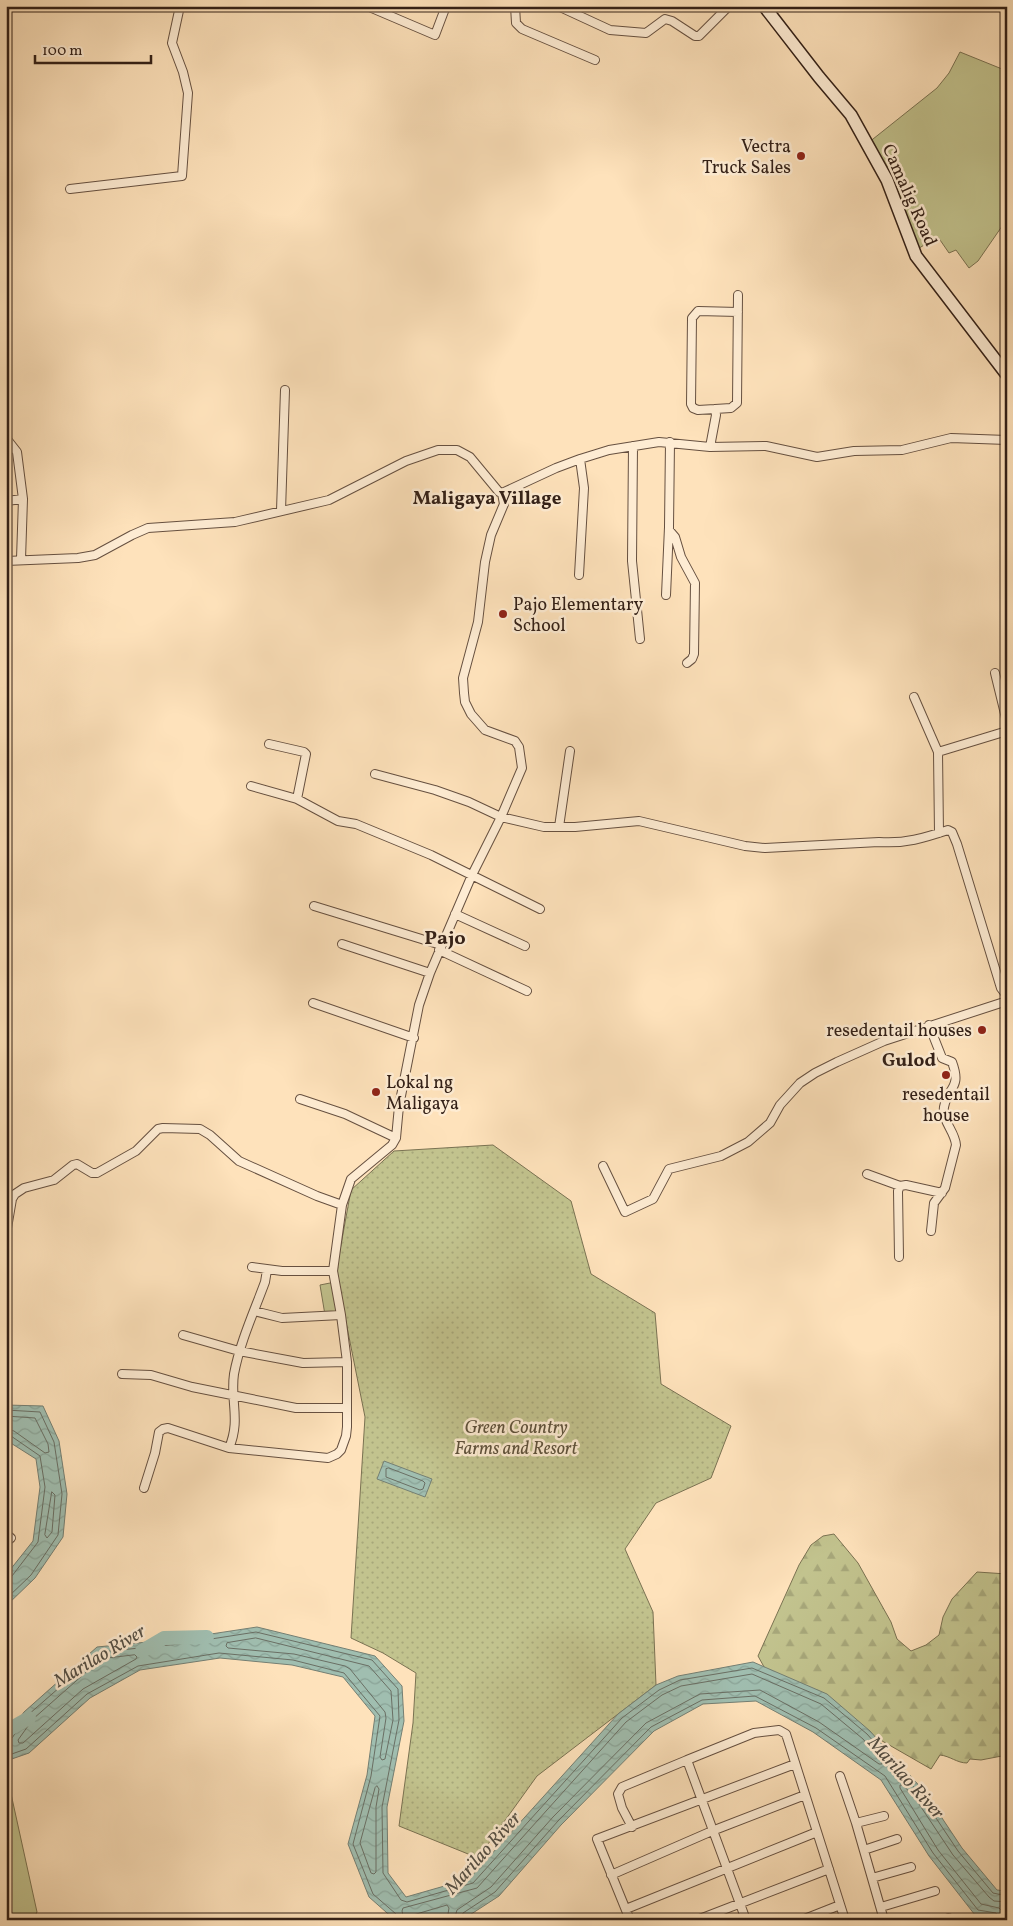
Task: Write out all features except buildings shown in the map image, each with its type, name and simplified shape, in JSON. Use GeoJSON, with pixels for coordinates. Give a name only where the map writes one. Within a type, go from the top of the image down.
{"type":"FeatureCollection","features":[{"type":"Feature","properties":{"kind":"main road","name":"Camalig Road"},"geometry":{"type":"LineString","coordinates":[[764,6],[851,115],[887,180],[916,256],[966,318],[1007,375]]}},
{"type":"Feature","properties":{"kind":"street"},"geometry":{"type":"LineString","coordinates":[[70,189],[182,176],[188,92],[172,43],[180,6]]}},
{"type":"Feature","properties":{"kind":"street"},"geometry":{"type":"LineString","coordinates":[[367,6],[435,35],[446,6]]}},
{"type":"Feature","properties":{"kind":"street"},"geometry":{"type":"LineString","coordinates":[[515,6],[516,22],[522,29],[595,60]]}},
{"type":"Feature","properties":{"kind":"street"},"geometry":{"type":"LineString","coordinates":[[558,6],[610,30],[646,33],[666,20],[672,20],[695,36],[699,36],[729,6]]}},
{"type":"Feature","properties":{"kind":"street"},"geometry":{"type":"LineString","coordinates":[[738,295],[738,312],[737,403],[731,408],[698,410],[693,408],[691,404],[692,318],[698,311],[738,312]]}},
{"type":"Feature","properties":{"kind":"street"},"geometry":{"type":"LineString","coordinates":[[281,511],[285,390]]}},
{"type":"Feature","properties":{"kind":"street"},"geometry":{"type":"LineString","coordinates":[[710,448],[716,414],[715,409]]}},
{"type":"Feature","properties":{"kind":"street"},"geometry":{"type":"LineString","coordinates":[[6,438],[17,452],[23,499],[21,559]]}},
{"type":"Feature","properties":{"kind":"street"},"geometry":{"type":"LineString","coordinates":[[502,493],[556,468],[609,450],[670,442],[710,448],[766,446],[817,457],[854,452],[902,450],[951,438],[1007,440]]}},
{"type":"Feature","properties":{"kind":"street"},"geometry":{"type":"LineString","coordinates":[[666,596],[670,442]]}},
{"type":"Feature","properties":{"kind":"street"},"geometry":{"type":"LineString","coordinates":[[633,446],[632,561],[640,639]]}},
{"type":"Feature","properties":{"kind":"street"},"geometry":{"type":"LineString","coordinates":[[6,561],[78,558],[95,555],[148,528],[236,522],[328,500],[406,461],[438,450],[458,450],[470,457],[499,492],[502,493],[504,504],[489,542],[478,622],[463,678],[465,702],[471,714],[485,730],[515,741],[519,747],[522,768],[502,817],[472,875],[440,947],[419,1005],[414,1038],[399,1106],[396,1138],[392,1145],[350,1179],[342,1205],[333,1271],[347,1362],[346,1436],[341,1450],[328,1458],[229,1448],[168,1428],[159,1432],[155,1453],[144,1488]]}},
{"type":"Feature","properties":{"kind":"street"},"geometry":{"type":"LineString","coordinates":[[579,575],[584,488],[580,459]]}},
{"type":"Feature","properties":{"kind":"street"},"geometry":{"type":"LineString","coordinates":[[6,501],[23,499]]}},
{"type":"Feature","properties":{"kind":"street"},"geometry":{"type":"LineString","coordinates":[[669,530],[675,537],[681,557],[695,583],[694,654],[692,660],[686,663]]}},
{"type":"Feature","properties":{"kind":"street"},"geometry":{"type":"LineString","coordinates":[[995,674],[1007,722]]}},
{"type":"Feature","properties":{"kind":"street"},"geometry":{"type":"LineString","coordinates":[[914,698],[938,752],[939,833]]}},
{"type":"Feature","properties":{"kind":"street"},"geometry":{"type":"LineString","coordinates":[[938,752],[1007,731]]}},
{"type":"Feature","properties":{"kind":"street"},"geometry":{"type":"LineString","coordinates":[[269,744],[306,754],[297,799]]}},
{"type":"Feature","properties":{"kind":"street"},"geometry":{"type":"LineString","coordinates":[[559,827],[570,752]]}},
{"type":"Feature","properties":{"kind":"street"},"geometry":{"type":"LineString","coordinates":[[375,774],[435,790],[469,802],[502,817],[544,827],[639,820],[745,846],[765,848],[879,842],[896,844],[948,830],[952,832],[957,844],[1002,988],[1007,996]]}},
{"type":"Feature","properties":{"kind":"street"},"geometry":{"type":"LineString","coordinates":[[251,786],[297,799],[338,821],[356,824],[391,838],[540,909]]}},
{"type":"Feature","properties":{"kind":"street"},"geometry":{"type":"LineString","coordinates":[[314,906],[440,947],[527,991]]}},
{"type":"Feature","properties":{"kind":"street"},"geometry":{"type":"LineString","coordinates":[[455,914],[525,946]]}},
{"type":"Feature","properties":{"kind":"street"},"geometry":{"type":"LineString","coordinates":[[342,944],[430,973]]}},
{"type":"Feature","properties":{"kind":"street"},"geometry":{"type":"LineString","coordinates":[[603,1166],[625,1212],[653,1199],[669,1169],[721,1156],[748,1142],[770,1123],[780,1105],[800,1083],[815,1073],[860,1050],[929,1025],[1007,1001]]}},
{"type":"Feature","properties":{"kind":"street"},"geometry":{"type":"LineString","coordinates":[[313,1003],[414,1038]]}},
{"type":"Feature","properties":{"kind":"street"},"geometry":{"type":"LineString","coordinates":[[929,1025],[941,1056],[952,1062],[955,1072],[955,1084],[944,1107],[945,1120],[956,1140],[942,1193],[934,1203],[930,1231]]}},
{"type":"Feature","properties":{"kind":"street"},"geometry":{"type":"LineString","coordinates":[[300,1099],[345,1114],[396,1138]]}},
{"type":"Feature","properties":{"kind":"street"},"geometry":{"type":"LineString","coordinates":[[6,1234],[12,1199],[18,1191],[54,1180],[77,1164],[92,1173],[97,1172],[136,1151],[155,1132],[163,1128],[200,1129],[210,1135],[238,1161],[342,1205]]}},
{"type":"Feature","properties":{"kind":"street"},"geometry":{"type":"LineString","coordinates":[[867,1174],[900,1186],[906,1185],[942,1193]]}},
{"type":"Feature","properties":{"kind":"street"},"geometry":{"type":"LineString","coordinates":[[899,1257],[898,1191],[900,1186]]}},
{"type":"Feature","properties":{"kind":"street"},"geometry":{"type":"LineString","coordinates":[[252,1267],[267,1270],[333,1271]]}},
{"type":"Feature","properties":{"kind":"street"},"geometry":{"type":"LineString","coordinates":[[229,1448],[235,1427],[233,1382],[239,1351],[265,1282],[267,1270]]}},
{"type":"Feature","properties":{"kind":"street"},"geometry":{"type":"LineString","coordinates":[[254,1311],[282,1318],[341,1315]]}},
{"type":"Feature","properties":{"kind":"street"},"geometry":{"type":"LineString","coordinates":[[183,1335],[239,1351],[303,1363],[347,1362]]}},
{"type":"Feature","properties":{"kind":"street"},"geometry":{"type":"LineString","coordinates":[[122,1374],[151,1375],[192,1387],[296,1408],[347,1408]]}},
{"type":"Feature","properties":{"kind":"street"},"geometry":{"type":"LineString","coordinates":[[6,1534],[11,1538],[6,1542]]}},
{"type":"Feature","properties":{"kind":"street"},"geometry":{"type":"LineString","coordinates":[[632,1827],[622,1808],[618,1794],[622,1787],[754,1733],[779,1730],[786,1734],[845,1920]]}},
{"type":"Feature","properties":{"kind":"street"},"geometry":{"type":"LineString","coordinates":[[687,1760],[746,1920]]}},
{"type":"Feature","properties":{"kind":"street"},"geometry":{"type":"LineString","coordinates":[[630,1920],[597,1840],[795,1764]]}},
{"type":"Feature","properties":{"kind":"street"},"geometry":{"type":"LineString","coordinates":[[840,1776],[856,1823],[884,1920]]}},
{"type":"Feature","properties":{"kind":"street"},"geometry":{"type":"LineString","coordinates":[[611,1875],[712,1831],[805,1795]]}},
{"type":"Feature","properties":{"kind":"street"},"geometry":{"type":"LineString","coordinates":[[856,1823],[884,1816]]}},
{"type":"Feature","properties":{"kind":"street"},"geometry":{"type":"LineString","coordinates":[[626,1909],[817,1832]]}},
{"type":"Feature","properties":{"kind":"street"},"geometry":{"type":"LineString","coordinates":[[864,1850],[897,1839]]}},
{"type":"Feature","properties":{"kind":"street"},"geometry":{"type":"LineString","coordinates":[[872,1878],[911,1867]]}},
{"type":"Feature","properties":{"kind":"street"},"geometry":{"type":"LineString","coordinates":[[697,1920],[829,1869]]}},
{"type":"Feature","properties":{"kind":"street"},"geometry":{"type":"LineString","coordinates":[[881,1907],[935,1891]]}},
{"type":"Feature","properties":{"kind":"street"},"geometry":{"type":"LineString","coordinates":[[802,1920],[840,1905]]}},
{"type":"Feature","properties":{"kind":"green space"},"geometry":{"type":"Polygon","coordinates":[[[960,52],[1007,71],[1007,219],[978,261],[969,268],[956,250],[949,253],[938,237],[914,251],[868,143],[937,88],[949,73],[960,52]]]}},
{"type":"Feature","properties":{"kind":"green space","name":"Green Country Farms and Resort"},"geometry":{"type":"Polygon","coordinates":[[[493,1145],[571,1201],[591,1274],[655,1313],[661,1384],[731,1426],[711,1478],[656,1503],[625,1549],[653,1612],[656,1685],[537,1776],[478,1858],[399,1826],[413,1723],[416,1673],[383,1653],[351,1638],[365,1417],[336,1272],[351,1190],[394,1151],[493,1145]]]}},
{"type":"Feature","properties":{"kind":"green space"},"geometry":{"type":"Polygon","coordinates":[[[335,1282],[340,1312],[325,1315],[320,1285],[335,1282]]]}},
{"type":"Feature","properties":{"kind":"green space"},"geometry":{"type":"Polygon","coordinates":[[[834,1534],[858,1563],[891,1622],[897,1639],[911,1651],[926,1645],[939,1635],[943,1617],[952,1599],[977,1572],[1007,1574],[1007,1755],[981,1760],[970,1759],[967,1763],[940,1755],[931,1769],[769,1676],[758,1656],[799,1565],[811,1545],[823,1536],[834,1534]]]}},
{"type":"Feature","properties":{"kind":"green space"},"geometry":{"type":"Polygon","coordinates":[[[6,1771],[37,1912],[33,1920],[6,1920],[6,1771]]]}},
{"type":"Feature","properties":{"kind":"water"},"geometry":{"type":"Polygon","coordinates":[[[6,1405],[43,1406],[59,1441],[67,1494],[63,1537],[35,1578],[6,1606],[6,1575],[33,1541],[40,1487],[36,1459],[6,1440],[6,1405]]]}},
{"type":"Feature","properties":{"kind":"water"},"geometry":{"type":"Polygon","coordinates":[[[384,1461],[432,1479],[425,1497],[377,1479],[384,1461]]]}},
{"type":"Feature","properties":{"kind":"water"},"geometry":{"type":"Polygon","coordinates":[[[257,1627],[375,1656],[402,1686],[404,1721],[387,1807],[388,1873],[406,1897],[469,1879],[618,1714],[656,1685],[678,1676],[753,1662],[827,1694],[870,1731],[924,1791],[962,1848],[997,1890],[1007,1891],[1007,1919],[975,1915],[929,1856],[881,1780],[813,1732],[756,1701],[703,1704],[654,1731],[561,1825],[499,1896],[462,1920],[395,1920],[369,1897],[348,1844],[367,1775],[375,1716],[343,1677],[292,1665],[220,1658],[140,1670],[90,1698],[29,1753],[6,1761],[6,1738],[24,1712],[97,1647],[178,1639],[257,1627]]]}},
{"type":"Feature","properties":{"kind":"waterway","name":"Marilao River"},"geometry":{"type":"LineString","coordinates":[[142,1651],[164,1638],[207,1637]]}},
{"type":"Feature","properties":{"kind":"waterway","name":"Marilao River"},"geometry":{"type":"LineString","coordinates":[[6,1731],[29,1718]]}},
{"type":"Feature","properties":{"kind":"place","name":"Vectra Truck Sales"},"geometry":{"type":"Point","coordinates":[801,156]}},
{"type":"Feature","properties":{"kind":"place","name":"Pajo Elementary School"},"geometry":{"type":"Point","coordinates":[503,614]}},
{"type":"Feature","properties":{"kind":"place","name":"resedentail houses"},"geometry":{"type":"Point","coordinates":[982,1030]}},
{"type":"Feature","properties":{"kind":"place","name":"resedentail house"},"geometry":{"type":"Point","coordinates":[946,1075]}},
{"type":"Feature","properties":{"kind":"place","name":"Lokal ng Maligaya"},"geometry":{"type":"Point","coordinates":[376,1092]}},
{"type":"Feature","properties":{"kind":"district","name":"Maligaya Village"},"geometry":{"type":"Point","coordinates":[487,497]}},
{"type":"Feature","properties":{"kind":"district","name":"Pajo"},"geometry":{"type":"Point","coordinates":[445,937]}},
{"type":"Feature","properties":{"kind":"district","name":"Gulod"},"geometry":{"type":"Point","coordinates":[909,1059]}}]}
